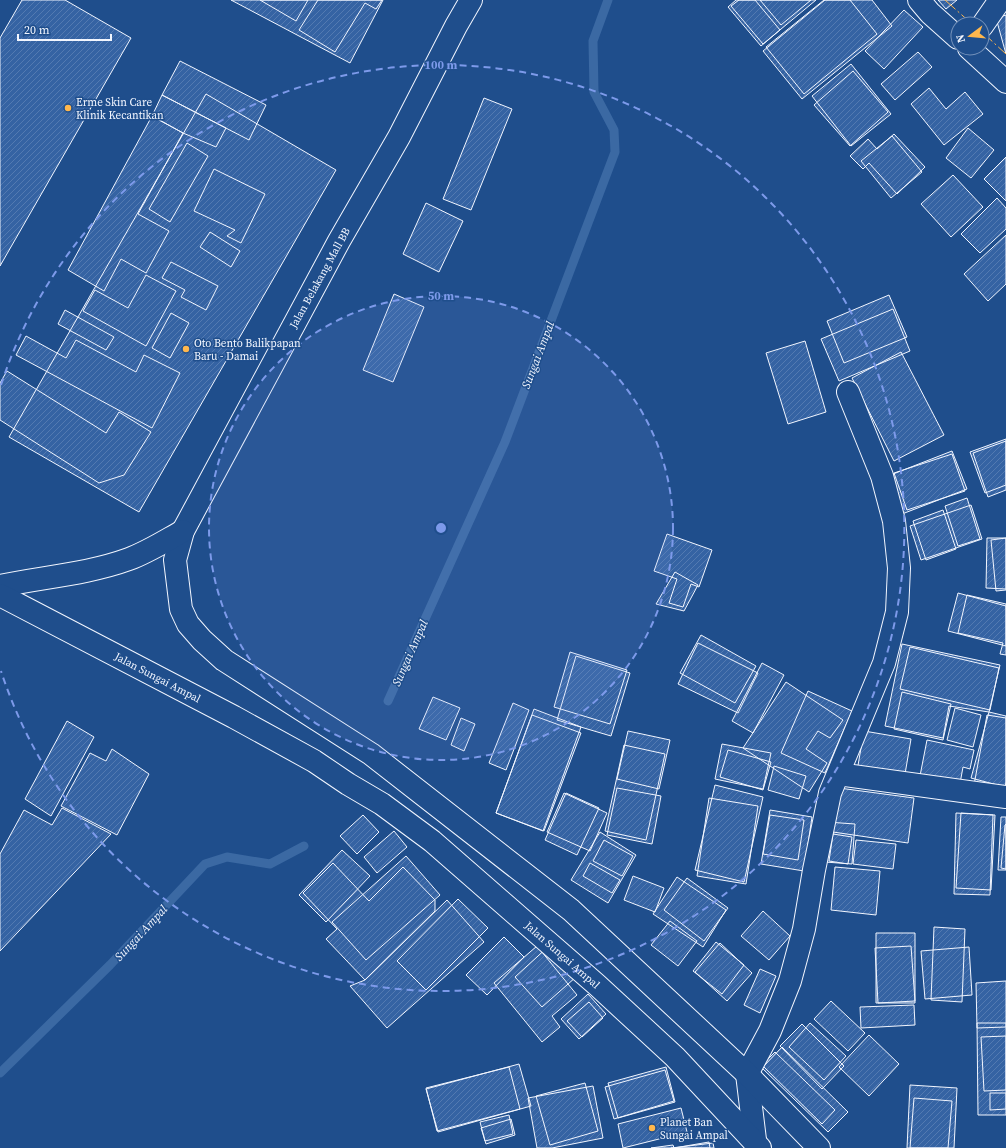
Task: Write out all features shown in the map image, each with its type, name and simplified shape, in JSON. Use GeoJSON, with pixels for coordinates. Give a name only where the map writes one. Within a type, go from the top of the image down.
{"type":"FeatureCollection","features":[{"type":"Feature","properties":{"kind":"main road","name":"Jalan Belakang Mall BB"},"geometry":{"type":"LineString","coordinates":[[462,824],[371,754],[224,660],[202,640],[188,624],[181,609],[175,560],[183,531],[336,248],[399,137],[471,0]]}},
{"type":"Feature","properties":{"kind":"main road"},"geometry":{"type":"LineString","coordinates":[[919,0],[930,13],[950,31]]}},
{"type":"Feature","properties":{"kind":"main road"},"geometry":{"type":"LineString","coordinates":[[989,16],[1000,0]]}},
{"type":"Feature","properties":{"kind":"main road"},"geometry":{"type":"LineString","coordinates":[[978,56],[1006,82]]}},
{"type":"Feature","properties":{"kind":"main road"},"geometry":{"type":"LineString","coordinates":[[757,1146],[747,1074],[770,1031],[790,981],[804,929],[814,870],[830,793],[884,663],[897,612],[899,568],[894,521],[882,476],[848,392]]}},
{"type":"Feature","properties":{"kind":"main road"},"geometry":{"type":"LineString","coordinates":[[0,586],[101,568],[129,559],[157,546],[183,531]]}},
{"type":"Feature","properties":{"kind":"main road","name":"Jalan Sungai Ampal"},"geometry":{"type":"LineString","coordinates":[[0,595],[234,717],[314,762],[382,804],[443,850],[597,984],[675,1057],[757,1146]]}},
{"type":"Feature","properties":{"kind":"main road"},"geometry":{"type":"LineString","coordinates":[[838,774],[1006,797]]}},
{"type":"Feature","properties":{"kind":"main road"},"geometry":{"type":"LineString","coordinates":[[443,850],[462,824],[572,910],[747,1074],[819,1148]]}},
{"type":"Feature","properties":{"kind":"building"},"geometry":{"type":"Polygon","coordinates":[[[22,0],[65,0],[131,38],[0,266],[0,38],[22,0]]]}},
{"type":"Feature","properties":{"kind":"building"},"geometry":{"type":"Polygon","coordinates":[[[231,0],[383,0],[350,63],[231,0]]]}},
{"type":"Feature","properties":{"kind":"building"},"geometry":{"type":"Polygon","coordinates":[[[260,0],[308,0],[296,21],[260,0]]]}},
{"type":"Feature","properties":{"kind":"building"},"geometry":{"type":"Polygon","coordinates":[[[318,0],[382,0],[376,9],[365,3],[335,52],[299,30],[318,0]]]}},
{"type":"Feature","properties":{"kind":"building"},"geometry":{"type":"Polygon","coordinates":[[[736,0],[755,0],[780,30],[761,46],[728,7],[736,0]]]}},
{"type":"Feature","properties":{"kind":"building"},"geometry":{"type":"Polygon","coordinates":[[[739,0],[816,0],[763,44],[731,6],[739,0]]]}},
{"type":"Feature","properties":{"kind":"building"},"geometry":{"type":"Polygon","coordinates":[[[760,0],[811,0],[781,25],[760,0]]]}},
{"type":"Feature","properties":{"kind":"building"},"geometry":{"type":"Polygon","coordinates":[[[824,0],[850,0],[877,34],[804,94],[766,47],[824,0]]]}},
{"type":"Feature","properties":{"kind":"building"},"geometry":{"type":"Polygon","coordinates":[[[825,0],[872,0],[892,26],[802,99],[763,51],[825,0]]]}},
{"type":"Feature","properties":{"kind":"building"},"geometry":{"type":"Polygon","coordinates":[[[938,0],[957,0],[946,9],[938,0]]]}},
{"type":"Feature","properties":{"kind":"building"},"geometry":{"type":"Polygon","coordinates":[[[904,10],[923,27],[884,69],[865,51],[904,10]]]}},
{"type":"Feature","properties":{"kind":"building"},"geometry":{"type":"Polygon","coordinates":[[[1006,15],[1006,54],[996,18],[1006,15]]]}},
{"type":"Feature","properties":{"kind":"building"},"geometry":{"type":"Polygon","coordinates":[[[918,52],[932,67],[895,100],[881,84],[918,52]]]}},
{"type":"Feature","properties":{"kind":"building"},"geometry":{"type":"Polygon","coordinates":[[[180,61],[266,105],[249,140],[162,95],[180,61]]]}},
{"type":"Feature","properties":{"kind":"building"},"geometry":{"type":"Polygon","coordinates":[[[851,64],[891,114],[851,146],[812,96],[851,64]]]}},
{"type":"Feature","properties":{"kind":"building"},"geometry":{"type":"Polygon","coordinates":[[[853,71],[888,112],[850,146],[814,105],[853,71]]]}},
{"type":"Feature","properties":{"kind":"building"},"geometry":{"type":"Polygon","coordinates":[[[929,88],[946,109],[965,92],[983,114],[944,145],[911,104],[929,88]]]}},
{"type":"Feature","properties":{"kind":"building"},"geometry":{"type":"Polygon","coordinates":[[[206,94],[336,170],[139,512],[9,437],[206,94]]]}},
{"type":"Feature","properties":{"kind":"building"},"geometry":{"type":"Polygon","coordinates":[[[162,95],[226,128],[216,147],[183,133],[152,116],[162,95]]]}},
{"type":"Feature","properties":{"kind":"building"},"geometry":{"type":"Polygon","coordinates":[[[484,98],[512,109],[471,210],[443,199],[484,98]]]}},
{"type":"Feature","properties":{"kind":"building"},"geometry":{"type":"Polygon","coordinates":[[[152,116],[183,133],[138,214],[169,231],[146,273],[121,259],[104,291],[68,270],[152,116]]]}},
{"type":"Feature","properties":{"kind":"building"},"geometry":{"type":"Polygon","coordinates":[[[968,128],[994,150],[971,178],[946,158],[968,128]]]}},
{"type":"Feature","properties":{"kind":"building"},"geometry":{"type":"Polygon","coordinates":[[[894,134],[925,167],[897,194],[869,163],[863,169],[850,156],[868,139],[877,149],[894,134]]]}},
{"type":"Feature","properties":{"kind":"building"},"geometry":{"type":"Polygon","coordinates":[[[892,136],[922,172],[891,198],[861,161],[892,136]]]}},
{"type":"Feature","properties":{"kind":"building"},"geometry":{"type":"Polygon","coordinates":[[[187,143],[208,156],[170,222],[149,209],[187,143]]]}},
{"type":"Feature","properties":{"kind":"building"},"geometry":{"type":"Polygon","coordinates":[[[1006,157],[1006,201],[984,179],[1006,157]]]}},
{"type":"Feature","properties":{"kind":"building"},"geometry":{"type":"Polygon","coordinates":[[[214,169],[265,194],[241,243],[227,236],[235,230],[194,211],[214,169]]]}},
{"type":"Feature","properties":{"kind":"building"},"geometry":{"type":"Polygon","coordinates":[[[953,175],[983,207],[951,237],[921,204],[953,175]]]}},
{"type":"Feature","properties":{"kind":"building"},"geometry":{"type":"Polygon","coordinates":[[[997,198],[1006,208],[1006,229],[980,253],[961,234],[997,198]]]}},
{"type":"Feature","properties":{"kind":"building"},"geometry":{"type":"Polygon","coordinates":[[[426,203],[463,221],[439,272],[403,254],[426,203]]]}},
{"type":"Feature","properties":{"kind":"building"},"geometry":{"type":"Polygon","coordinates":[[[210,232],[240,251],[231,267],[200,247],[210,232]]]}},
{"type":"Feature","properties":{"kind":"building"},"geometry":{"type":"Polygon","coordinates":[[[1006,235],[1006,284],[988,301],[964,274],[1006,235]]]}},
{"type":"Feature","properties":{"kind":"building"},"geometry":{"type":"Polygon","coordinates":[[[171,262],[218,286],[206,310],[181,297],[185,290],[162,278],[171,262]]]}},
{"type":"Feature","properties":{"kind":"building"},"geometry":{"type":"Polygon","coordinates":[[[146,275],[176,291],[146,346],[83,311],[95,290],[128,308],[146,275]]]}},
{"type":"Feature","properties":{"kind":"building"},"geometry":{"type":"Polygon","coordinates":[[[394,294],[424,307],[393,382],[363,370],[394,294]]]}},
{"type":"Feature","properties":{"kind":"building"},"geometry":{"type":"Polygon","coordinates":[[[889,295],[907,337],[844,363],[827,321],[889,295]]]}},
{"type":"Feature","properties":{"kind":"building"},"geometry":{"type":"Polygon","coordinates":[[[893,309],[910,351],[839,381],[821,339],[893,309]]]}},
{"type":"Feature","properties":{"kind":"building"},"geometry":{"type":"Polygon","coordinates":[[[65,310],[114,337],[106,350],[58,324],[65,310]]]}},
{"type":"Feature","properties":{"kind":"building"},"geometry":{"type":"Polygon","coordinates":[[[171,313],[189,323],[170,358],[152,348],[171,313]]]}},
{"type":"Feature","properties":{"kind":"building"},"geometry":{"type":"Polygon","coordinates":[[[26,336],[66,358],[76,340],[136,372],[144,355],[180,373],[152,428],[16,355],[26,336]]]}},
{"type":"Feature","properties":{"kind":"building"},"geometry":{"type":"Polygon","coordinates":[[[805,341],[826,412],[788,424],[766,353],[805,341]]]}},
{"type":"Feature","properties":{"kind":"building"},"geometry":{"type":"Polygon","coordinates":[[[901,352],[944,435],[894,461],[852,378],[901,352]]]}},
{"type":"Feature","properties":{"kind":"building"},"geometry":{"type":"Polygon","coordinates":[[[7,371],[106,433],[119,412],[151,432],[124,475],[99,483],[0,420],[0,383],[7,371]]]}},
{"type":"Feature","properties":{"kind":"building"},"geometry":{"type":"Polygon","coordinates":[[[1006,439],[1006,485],[985,493],[970,452],[1006,439]]]}},
{"type":"Feature","properties":{"kind":"building"},"geometry":{"type":"Polygon","coordinates":[[[1006,441],[1006,490],[988,497],[973,453],[1006,441]]]}},
{"type":"Feature","properties":{"kind":"building"},"geometry":{"type":"Polygon","coordinates":[[[952,451],[967,489],[902,514],[888,476],[952,451]]]}},
{"type":"Feature","properties":{"kind":"building"},"geometry":{"type":"Polygon","coordinates":[[[952,454],[965,491],[907,510],[894,473],[952,454]]]}},
{"type":"Feature","properties":{"kind":"building"},"geometry":{"type":"Polygon","coordinates":[[[967,498],[980,539],[958,546],[945,506],[967,498]]]}},
{"type":"Feature","properties":{"kind":"building"},"geometry":{"type":"Polygon","coordinates":[[[971,505],[982,539],[921,560],[910,526],[971,505]]]}},
{"type":"Feature","properties":{"kind":"building"},"geometry":{"type":"Polygon","coordinates":[[[943,510],[956,549],[926,560],[913,521],[943,510]]]}},
{"type":"Feature","properties":{"kind":"building"},"geometry":{"type":"Polygon","coordinates":[[[667,534],[712,550],[699,587],[691,584],[683,607],[669,603],[677,579],[654,571],[667,534]]]}},
{"type":"Feature","properties":{"kind":"building"},"geometry":{"type":"Polygon","coordinates":[[[987,538],[1006,538],[1006,589],[986,588],[987,538]]]}},
{"type":"Feature","properties":{"kind":"building"},"geometry":{"type":"Polygon","coordinates":[[[1006,538],[1006,590],[996,591],[991,540],[1006,538]]]}},
{"type":"Feature","properties":{"kind":"building"},"geometry":{"type":"Polygon","coordinates":[[[675,572],[698,585],[684,611],[656,604],[675,572]]]}},
{"type":"Feature","properties":{"kind":"building"},"geometry":{"type":"Polygon","coordinates":[[[958,593],[1006,606],[1006,646],[948,631],[958,593]]]}},
{"type":"Feature","properties":{"kind":"building"},"geometry":{"type":"Polygon","coordinates":[[[967,595],[1006,604],[1006,655],[1000,654],[1003,643],[958,633],[967,595]]]}},
{"type":"Feature","properties":{"kind":"building"},"geometry":{"type":"Polygon","coordinates":[[[701,635],[756,666],[735,703],[680,673],[701,635]]]}},
{"type":"Feature","properties":{"kind":"building"},"geometry":{"type":"Polygon","coordinates":[[[698,643],[758,673],[738,713],[678,684],[698,643]]]}},
{"type":"Feature","properties":{"kind":"building"},"geometry":{"type":"Polygon","coordinates":[[[902,644],[1000,665],[989,712],[949,706],[943,738],[885,726],[902,644]]]}},
{"type":"Feature","properties":{"kind":"building"},"geometry":{"type":"Polygon","coordinates":[[[910,647],[999,668],[990,710],[900,689],[910,647]]]}},
{"type":"Feature","properties":{"kind":"building"},"geometry":{"type":"Polygon","coordinates":[[[570,652],[627,670],[610,724],[554,707],[570,652]]]}},
{"type":"Feature","properties":{"kind":"building"},"geometry":{"type":"Polygon","coordinates":[[[576,656],[630,673],[611,736],[557,720],[576,656]]]}},
{"type":"Feature","properties":{"kind":"building"},"geometry":{"type":"Polygon","coordinates":[[[762,663],[784,675],[753,733],[732,721],[762,663]]]}},
{"type":"Feature","properties":{"kind":"building"},"geometry":{"type":"Polygon","coordinates":[[[786,682],[843,720],[830,738],[818,731],[806,749],[827,763],[809,792],[743,748],[786,682]]]}},
{"type":"Feature","properties":{"kind":"building"},"geometry":{"type":"Polygon","coordinates":[[[808,691],[852,711],[825,773],[781,753],[808,691]]]}},
{"type":"Feature","properties":{"kind":"building"},"geometry":{"type":"Polygon","coordinates":[[[902,692],[951,704],[943,740],[894,729],[902,692]]]}},
{"type":"Feature","properties":{"kind":"building"},"geometry":{"type":"Polygon","coordinates":[[[433,697],[460,708],[446,740],[419,729],[433,697]]]}},
{"type":"Feature","properties":{"kind":"building"},"geometry":{"type":"Polygon","coordinates":[[[513,703],[529,710],[506,770],[489,763],[513,703]]]}},
{"type":"Feature","properties":{"kind":"building"},"geometry":{"type":"Polygon","coordinates":[[[955,708],[981,715],[973,747],[947,740],[955,708]]]}},
{"type":"Feature","properties":{"kind":"building"},"geometry":{"type":"Polygon","coordinates":[[[534,709],[581,727],[543,831],[496,813],[534,709]]]}},
{"type":"Feature","properties":{"kind":"building"},"geometry":{"type":"Polygon","coordinates":[[[989,712],[1006,716],[1005,787],[971,778],[989,712]]]}},
{"type":"Feature","properties":{"kind":"building"},"geometry":{"type":"Polygon","coordinates":[[[532,715],[581,733],[544,831],[496,813],[532,715]]]}},
{"type":"Feature","properties":{"kind":"building"},"geometry":{"type":"Polygon","coordinates":[[[987,715],[1006,718],[1006,791],[974,785],[987,715]]]}},
{"type":"Feature","properties":{"kind":"building"},"geometry":{"type":"Polygon","coordinates":[[[461,718],[475,724],[464,751],[451,745],[461,718]]]}},
{"type":"Feature","properties":{"kind":"building"},"geometry":{"type":"Polygon","coordinates":[[[67,721],[94,737],[51,816],[25,799],[67,721]]]}},
{"type":"Feature","properties":{"kind":"building"},"geometry":{"type":"Polygon","coordinates":[[[628,731],[670,740],[659,789],[617,779],[628,731]]]}},
{"type":"Feature","properties":{"kind":"building"},"geometry":{"type":"Polygon","coordinates":[[[864,731],[911,739],[904,780],[857,771],[864,731]]]}},
{"type":"Feature","properties":{"kind":"building"},"geometry":{"type":"Polygon","coordinates":[[[927,740],[974,750],[970,769],[963,767],[959,789],[919,781],[927,740]]]}},
{"type":"Feature","properties":{"kind":"building"},"geometry":{"type":"Polygon","coordinates":[[[722,744],[771,753],[763,789],[715,779],[722,744]]]}},
{"type":"Feature","properties":{"kind":"building"},"geometry":{"type":"Polygon","coordinates":[[[624,745],[665,754],[646,840],[605,831],[624,745]]]}},
{"type":"Feature","properties":{"kind":"building"},"geometry":{"type":"Polygon","coordinates":[[[112,749],[149,774],[117,835],[61,806],[90,753],[106,761],[112,749]]]}},
{"type":"Feature","properties":{"kind":"building"},"geometry":{"type":"Polygon","coordinates":[[[728,750],[771,762],[763,790],[720,777],[728,750]]]}},
{"type":"Feature","properties":{"kind":"building"},"geometry":{"type":"Polygon","coordinates":[[[774,766],[806,776],[799,799],[768,790],[774,766]]]}},
{"type":"Feature","properties":{"kind":"building"},"geometry":{"type":"Polygon","coordinates":[[[715,785],[763,797],[744,882],[695,870],[715,785]]]}},
{"type":"Feature","properties":{"kind":"building"},"geometry":{"type":"Polygon","coordinates":[[[617,788],[661,796],[652,844],[607,835],[617,788]]]}},
{"type":"Feature","properties":{"kind":"building"},"geometry":{"type":"Polygon","coordinates":[[[839,788],[914,798],[908,843],[833,832],[839,788]]]}},
{"type":"Feature","properties":{"kind":"building"},"geometry":{"type":"Polygon","coordinates":[[[564,793],[607,813],[590,851],[547,832],[564,793]]]}},
{"type":"Feature","properties":{"kind":"building"},"geometry":{"type":"Polygon","coordinates":[[[566,793],[599,808],[577,855],[545,840],[566,793]]]}},
{"type":"Feature","properties":{"kind":"building"},"geometry":{"type":"Polygon","coordinates":[[[709,798],[758,806],[746,884],[697,876],[709,798]]]}},
{"type":"Feature","properties":{"kind":"building"},"geometry":{"type":"Polygon","coordinates":[[[62,808],[111,834],[0,951],[0,854],[24,810],[52,825],[62,808]]]}},
{"type":"Feature","properties":{"kind":"building"},"geometry":{"type":"Polygon","coordinates":[[[770,810],[812,817],[804,871],[761,864],[770,810]]]}},
{"type":"Feature","properties":{"kind":"building"},"geometry":{"type":"Polygon","coordinates":[[[956,813],[993,815],[990,895],[954,894],[956,813]]]}},
{"type":"Feature","properties":{"kind":"building"},"geometry":{"type":"Polygon","coordinates":[[[961,813],[995,815],[991,890],[956,888],[961,813]]]}},
{"type":"Feature","properties":{"kind":"building"},"geometry":{"type":"Polygon","coordinates":[[[363,815],[379,832],[357,854],[340,836],[363,815]]]}},
{"type":"Feature","properties":{"kind":"building"},"geometry":{"type":"Polygon","coordinates":[[[770,815],[804,820],[798,860],[763,854],[770,815]]]}},
{"type":"Feature","properties":{"kind":"building"},"geometry":{"type":"Polygon","coordinates":[[[1001,817],[1006,817],[1006,870],[998,870],[1001,817]]]}},
{"type":"Feature","properties":{"kind":"building"},"geometry":{"type":"Polygon","coordinates":[[[827,822],[855,824],[852,864],[825,862],[827,822]]]}},
{"type":"Feature","properties":{"kind":"building"},"geometry":{"type":"Polygon","coordinates":[[[1006,824],[1006,869],[1001,868],[1006,824]]]}},
{"type":"Feature","properties":{"kind":"building"},"geometry":{"type":"Polygon","coordinates":[[[394,831],[407,847],[377,873],[364,857],[394,831]]]}},
{"type":"Feature","properties":{"kind":"building"},"geometry":{"type":"Polygon","coordinates":[[[600,832],[636,855],[608,903],[571,880],[600,832]]]}},
{"type":"Feature","properties":{"kind":"building"},"geometry":{"type":"Polygon","coordinates":[[[833,834],[852,837],[848,864],[829,861],[833,834]]]}},
{"type":"Feature","properties":{"kind":"building"},"geometry":{"type":"Polygon","coordinates":[[[604,840],[633,856],[622,876],[593,861],[604,840]]]}},
{"type":"Feature","properties":{"kind":"building"},"geometry":{"type":"Polygon","coordinates":[[[856,840],[896,844],[893,869],[853,864],[856,840]]]}},
{"type":"Feature","properties":{"kind":"building"},"geometry":{"type":"Polygon","coordinates":[[[342,850],[370,876],[326,922],[299,895],[342,850]]]}},
{"type":"Feature","properties":{"kind":"building"},"geometry":{"type":"Polygon","coordinates":[[[406,856],[440,895],[366,960],[332,922],[406,856]]]}},
{"type":"Feature","properties":{"kind":"building"},"geometry":{"type":"Polygon","coordinates":[[[333,863],[369,901],[403,867],[435,900],[435,911],[365,980],[326,939],[337,929],[303,893],[333,863]]]}},
{"type":"Feature","properties":{"kind":"building"},"geometry":{"type":"Polygon","coordinates":[[[590,863],[620,880],[612,893],[583,876],[590,863]]]}},
{"type":"Feature","properties":{"kind":"building"},"geometry":{"type":"Polygon","coordinates":[[[835,867],[880,871],[876,915],[831,910],[835,867]]]}},
{"type":"Feature","properties":{"kind":"building"},"geometry":{"type":"Polygon","coordinates":[[[633,876],[664,888],[655,912],[624,900],[633,876]]]}},
{"type":"Feature","properties":{"kind":"building"},"geometry":{"type":"Polygon","coordinates":[[[677,877],[726,910],[703,947],[653,914],[677,877]]]}},
{"type":"Feature","properties":{"kind":"building"},"geometry":{"type":"Polygon","coordinates":[[[687,878],[728,908],[704,941],[664,910],[687,878]]]}},
{"type":"Feature","properties":{"kind":"building"},"geometry":{"type":"Polygon","coordinates":[[[458,899],[488,928],[426,990],[397,961],[458,899]]]}},
{"type":"Feature","properties":{"kind":"building"},"geometry":{"type":"Polygon","coordinates":[[[447,900],[484,942],[387,1028],[350,986],[365,980],[447,900]]]}},
{"type":"Feature","properties":{"kind":"building"},"geometry":{"type":"Polygon","coordinates":[[[763,911],[790,936],[769,960],[741,936],[763,911]]]}},
{"type":"Feature","properties":{"kind":"building"},"geometry":{"type":"Polygon","coordinates":[[[670,921],[697,941],[678,966],[651,945],[670,921]]]}},
{"type":"Feature","properties":{"kind":"building"},"geometry":{"type":"Polygon","coordinates":[[[934,927],[965,929],[962,1002],[931,1000],[934,927]]]}},
{"type":"Feature","properties":{"kind":"building"},"geometry":{"type":"Polygon","coordinates":[[[876,933],[915,933],[915,1003],[876,1003],[876,933]]]}},
{"type":"Feature","properties":{"kind":"building"},"geometry":{"type":"Polygon","coordinates":[[[504,937],[524,957],[487,995],[466,975],[504,937]]]}},
{"type":"Feature","properties":{"kind":"building"},"geometry":{"type":"Polygon","coordinates":[[[716,942],[744,965],[722,994],[693,971],[716,942]]]}},
{"type":"Feature","properties":{"kind":"building"},"geometry":{"type":"Polygon","coordinates":[[[720,943],[752,973],[727,1001],[695,972],[720,943]]]}},
{"type":"Feature","properties":{"kind":"building"},"geometry":{"type":"Polygon","coordinates":[[[537,946],[577,995],[552,1016],[560,1027],[542,1042],[494,983],[537,946]]]}},
{"type":"Feature","properties":{"kind":"building"},"geometry":{"type":"Polygon","coordinates":[[[549,946],[576,977],[542,1007],[515,977],[549,946]]]}},
{"type":"Feature","properties":{"kind":"building"},"geometry":{"type":"Polygon","coordinates":[[[911,946],[915,1001],[878,1003],[875,948],[911,946]]]}},
{"type":"Feature","properties":{"kind":"building"},"geometry":{"type":"Polygon","coordinates":[[[969,947],[972,995],[925,999],[921,951],[969,947]]]}},
{"type":"Feature","properties":{"kind":"building"},"geometry":{"type":"Polygon","coordinates":[[[760,969],[776,976],[760,1013],[744,1005],[760,969]]]}},
{"type":"Feature","properties":{"kind":"building"},"geometry":{"type":"Polygon","coordinates":[[[1006,981],[1006,1027],[977,1028],[976,983],[1006,981]]]}},
{"type":"Feature","properties":{"kind":"building"},"geometry":{"type":"Polygon","coordinates":[[[588,994],[606,1014],[579,1039],[561,1019],[588,994]]]}},
{"type":"Feature","properties":{"kind":"building"},"geometry":{"type":"Polygon","coordinates":[[[831,1001],[865,1033],[848,1051],[814,1019],[831,1001]]]}},
{"type":"Feature","properties":{"kind":"building"},"geometry":{"type":"Polygon","coordinates":[[[589,1002],[603,1018],[582,1037],[567,1021],[589,1002]]]}},
{"type":"Feature","properties":{"kind":"building"},"geometry":{"type":"Polygon","coordinates":[[[914,1005],[915,1025],[861,1028],[860,1007],[914,1005]]]}},
{"type":"Feature","properties":{"kind":"building"},"geometry":{"type":"Polygon","coordinates":[[[810,1023],[846,1056],[824,1080],[789,1047],[810,1023]]]}},
{"type":"Feature","properties":{"kind":"building"},"geometry":{"type":"Polygon","coordinates":[[[977,1023],[1006,1023],[1006,1115],[978,1115],[977,1023]]]}},
{"type":"Feature","properties":{"kind":"building"},"geometry":{"type":"Polygon","coordinates":[[[802,1024],[844,1066],[822,1089],[780,1046],[802,1024]]]}},
{"type":"Feature","properties":{"kind":"building"},"geometry":{"type":"Polygon","coordinates":[[[869,1035],[899,1064],[869,1096],[839,1067],[869,1035]]]}},
{"type":"Feature","properties":{"kind":"building"},"geometry":{"type":"Polygon","coordinates":[[[1006,1036],[1006,1090],[984,1091],[981,1037],[1006,1036]]]}},
{"type":"Feature","properties":{"kind":"building"},"geometry":{"type":"Polygon","coordinates":[[[782,1047],[848,1112],[828,1132],[762,1068],[782,1047]]]}},
{"type":"Feature","properties":{"kind":"building"},"geometry":{"type":"Polygon","coordinates":[[[775,1052],[835,1110],[822,1124],[762,1065],[775,1052]]]}},
{"type":"Feature","properties":{"kind":"building"},"geometry":{"type":"Polygon","coordinates":[[[519,1064],[531,1106],[438,1132],[426,1089],[519,1064]]]}},
{"type":"Feature","properties":{"kind":"building"},"geometry":{"type":"Polygon","coordinates":[[[509,1067],[520,1109],[437,1131],[426,1088],[509,1067]]]}},
{"type":"Feature","properties":{"kind":"building"},"geometry":{"type":"Polygon","coordinates":[[[666,1067],[675,1102],[618,1118],[608,1083],[666,1067]]]}},
{"type":"Feature","properties":{"kind":"building"},"geometry":{"type":"Polygon","coordinates":[[[665,1070],[674,1101],[614,1119],[605,1087],[665,1070]]]}},
{"type":"Feature","properties":{"kind":"building"},"geometry":{"type":"Polygon","coordinates":[[[585,1083],[598,1131],[550,1145],[536,1096],[585,1083]]]}},
{"type":"Feature","properties":{"kind":"building"},"geometry":{"type":"Polygon","coordinates":[[[910,1085],[957,1088],[954,1148],[907,1148],[910,1085]]]}},
{"type":"Feature","properties":{"kind":"building"},"geometry":{"type":"Polygon","coordinates":[[[593,1086],[603,1138],[552,1148],[537,1148],[528,1098],[593,1086]]]}},
{"type":"Feature","properties":{"kind":"building"},"geometry":{"type":"Polygon","coordinates":[[[990,1093],[1006,1093],[1006,1109],[990,1110],[990,1093]]]}},
{"type":"Feature","properties":{"kind":"building"},"geometry":{"type":"Polygon","coordinates":[[[914,1098],[952,1101],[948,1148],[910,1148],[914,1098]]]}},
{"type":"Feature","properties":{"kind":"building","name":"Planet Ban Sungai Ampal"},"geometry":{"type":"Polygon","coordinates":[[[681,1108],[687,1132],[623,1148],[618,1124],[681,1108]]]}},
{"type":"Feature","properties":{"kind":"building"},"geometry":{"type":"Polygon","coordinates":[[[509,1115],[513,1134],[485,1141],[480,1122],[509,1115]]]}},
{"type":"Feature","properties":{"kind":"building"},"geometry":{"type":"Polygon","coordinates":[[[511,1119],[515,1135],[486,1144],[481,1128],[511,1119]]]}},
{"type":"Feature","properties":{"kind":"building"},"geometry":{"type":"Polygon","coordinates":[[[709,1142],[710,1148],[674,1148],[709,1142]]]}},
{"type":"Feature","properties":{"kind":"building"},"geometry":{"type":"Polygon","coordinates":[[[713,1143],[714,1148],[671,1148],[713,1143]]]}},
{"type":"Feature","properties":{"kind":"building"},"geometry":{"type":"Polygon","coordinates":[[[673,1145],[674,1148],[651,1148],[673,1145]]]}},
{"type":"Feature","properties":{"kind":"waterway","name":"Sungai Ampal"},"geometry":{"type":"LineString","coordinates":[[388,701],[505,442],[615,152],[614,130],[594,92],[593,41],[608,0]]}},
{"type":"Feature","properties":{"kind":"waterway","name":"Sungai Ampal"},"geometry":{"type":"LineString","coordinates":[[0,1073],[110,965],[205,864],[227,857],[270,864],[304,846]]}},
{"type":"Feature","properties":{"kind":"power"},"geometry":{"type":"LineString","coordinates":[[945,0],[963,16]]}},
{"type":"Feature","properties":{"kind":"power"},"geometry":{"type":"LineString","coordinates":[[990,39],[1006,54]]}},
{"type":"Feature","properties":{"kind":"place","name":"Erme Skin Care Klinik Kecantikan"},"geometry":{"type":"Point","coordinates":[68,108]}},
{"type":"Feature","properties":{"kind":"place","name":"Oto Bento Balikpapan Baru - Damai"},"geometry":{"type":"Point","coordinates":[186,349]}},
{"type":"Feature","properties":{"kind":"place","name":"Planet Ban Sungai Ampal"},"geometry":{"type":"Point","coordinates":[652,1128]}}]}
